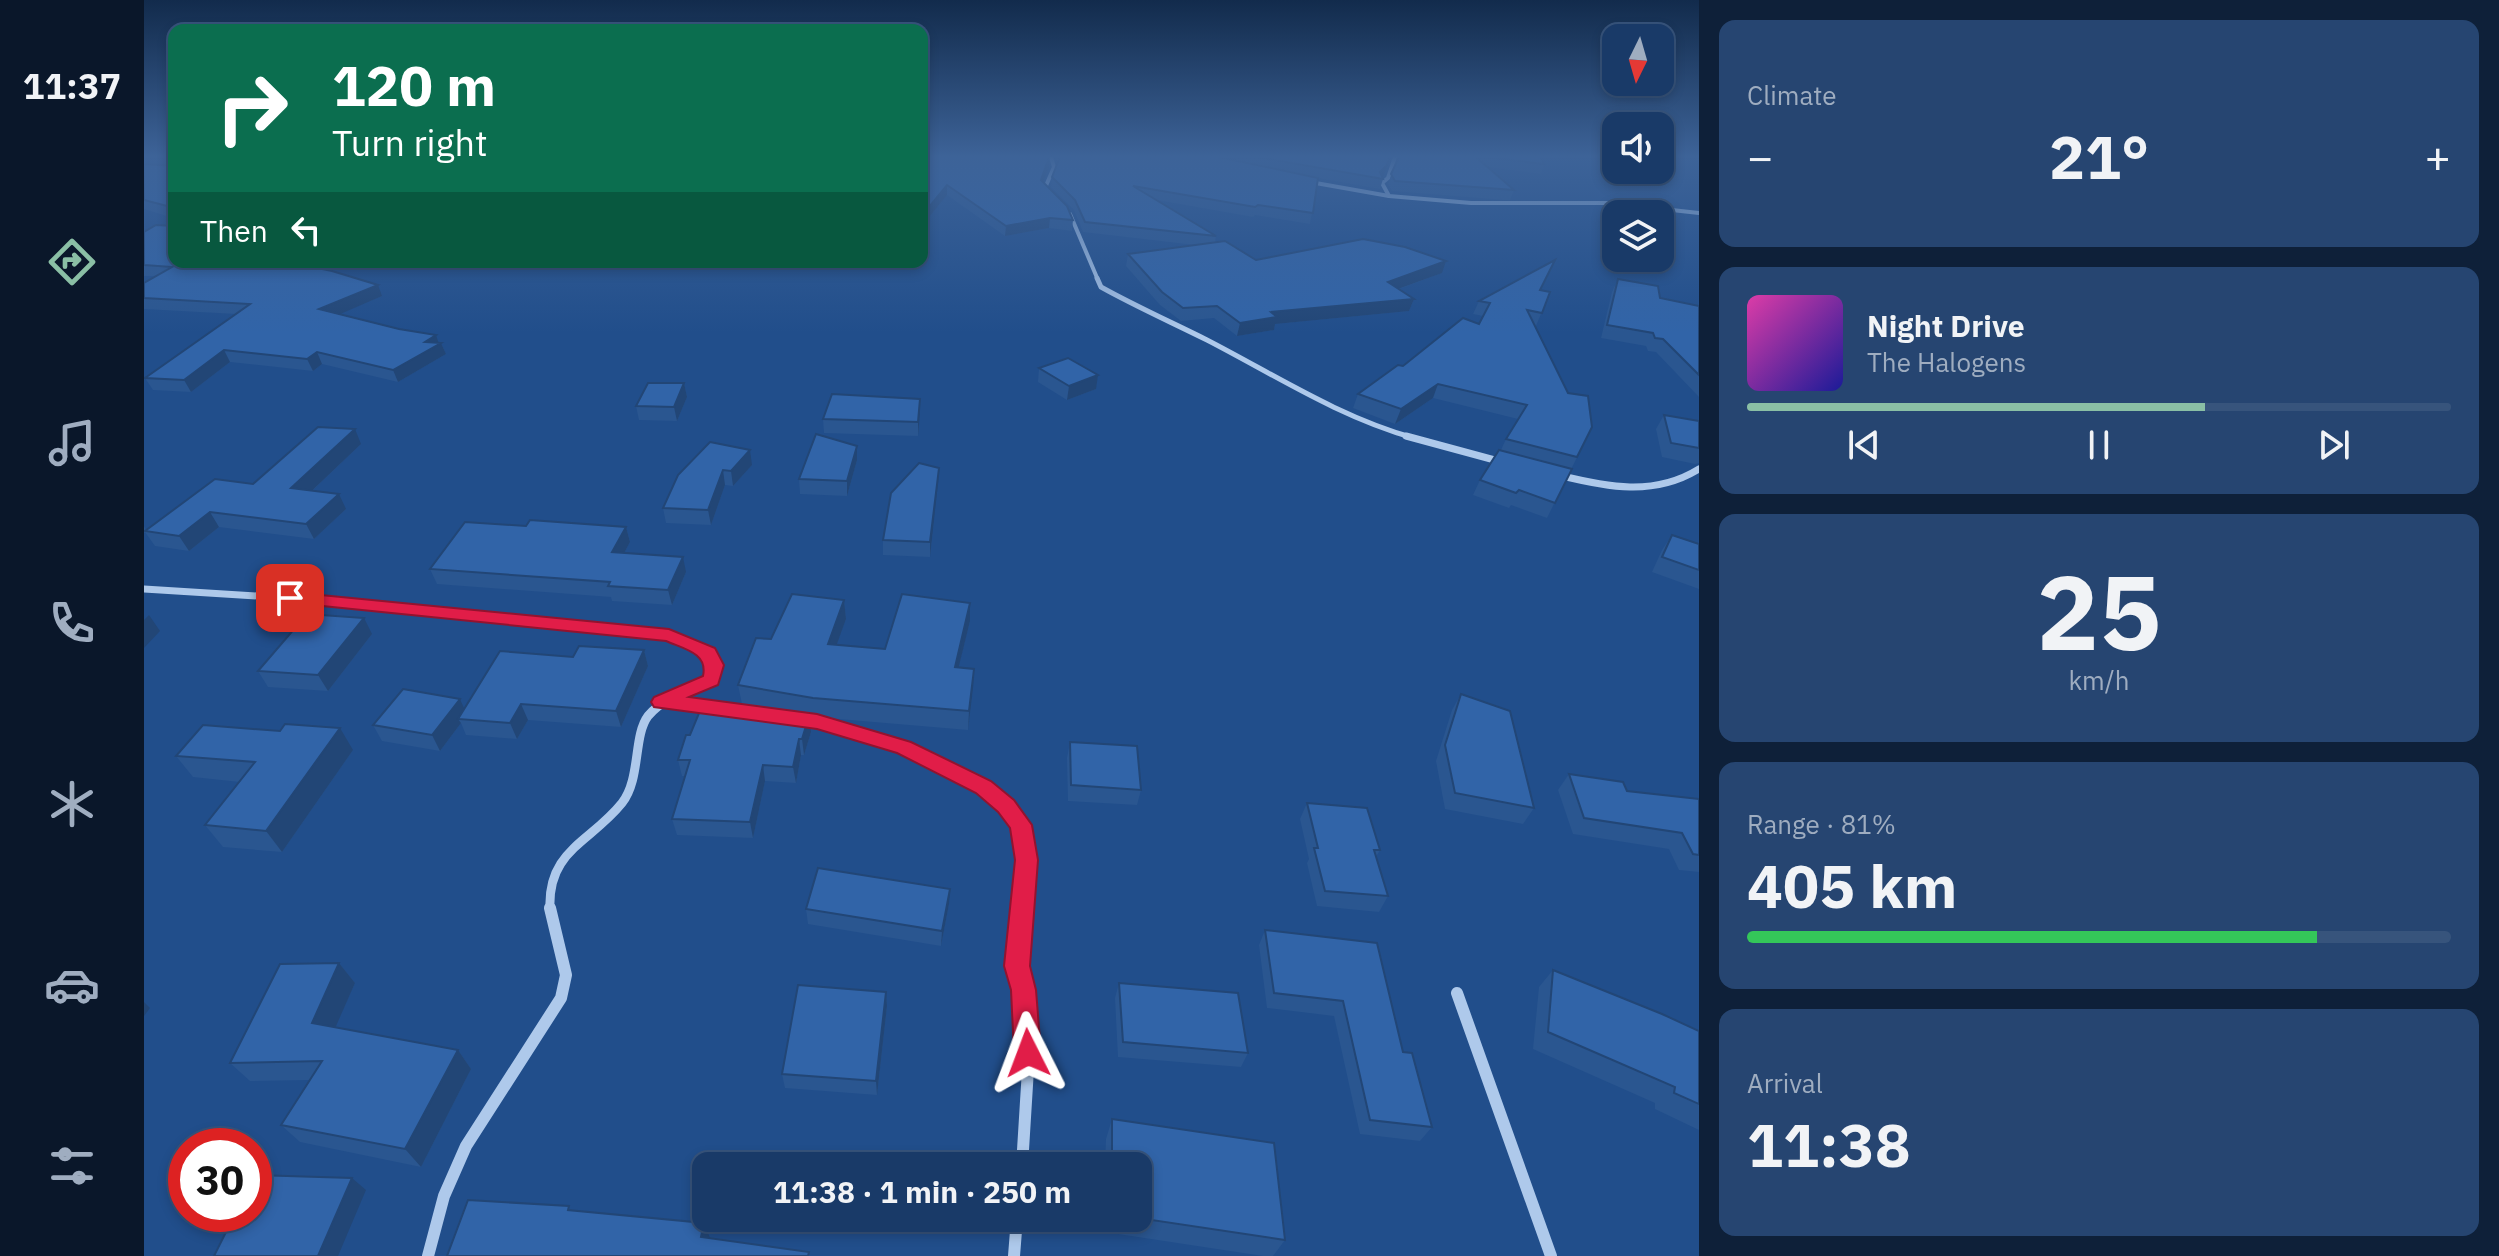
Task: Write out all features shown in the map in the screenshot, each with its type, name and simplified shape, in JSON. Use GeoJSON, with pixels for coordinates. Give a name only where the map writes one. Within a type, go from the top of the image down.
{"type":"FeatureCollection","features":[{"type":"Feature","properties":{"kind":"street"},"geometry":{"type":"LineString","coordinates":[[1071,216],[1101,287],[1209,341],[1258,370],[1371,424],[1511,464]]}},
{"type":"Feature","properties":{"kind":"street"},"geometry":{"type":"LineString","coordinates":[[1551,474],[1588,483],[1646,488],[1683,482],[1699,469]]}},
{"type":"Feature","properties":{"kind":"street"},"geometry":{"type":"LineString","coordinates":[[144,589],[290,598],[669,635],[709,653],[715,665],[711,680],[661,702],[645,720],[632,785],[622,803],[558,864],[549,892],[550,913],[566,975],[561,998],[471,1137],[444,1194],[428,1256]]}},
{"type":"Feature","properties":{"kind":"street"},"geometry":{"type":"LineString","coordinates":[[661,702],[721,708]]}},
{"type":"Feature","properties":{"kind":"street"},"geometry":{"type":"LineString","coordinates":[[791,717],[904,748],[984,787],[1006,806],[1020,825],[1027,860],[1017,966],[1024,990],[1028,1069],[1023,1152]]}},
{"type":"Feature","properties":{"kind":"street"},"geometry":{"type":"LineString","coordinates":[[1457,993],[1551,1256]]}},
{"type":"Feature","properties":{"kind":"street"},"geometry":{"type":"LineString","coordinates":[[1014,1256],[1016,1232]]}},
{"type":"Feature","properties":{"kind":"building"},"geometry":{"type":"Polygon","coordinates":[[[991,216],[1071,216],[1073,220],[1050,218],[1006,226],[991,216]]]}},
{"type":"Feature","properties":{"kind":"building"},"geometry":{"type":"Polygon","coordinates":[[[1082,216],[1182,216],[1216,236],[1085,222],[1082,216]]]}},
{"type":"Feature","properties":{"kind":"building"},"geometry":{"type":"Polygon","coordinates":[[[156,225],[168,226],[168,267],[144,265],[144,232],[156,225]]]}},
{"type":"Feature","properties":{"kind":"building"},"geometry":{"type":"Polygon","coordinates":[[[1363,239],[1405,247],[1446,261],[1388,282],[1414,299],[1271,312],[1277,317],[1240,323],[1217,306],[1183,308],[1162,292],[1128,254],[1225,241],[1256,260],[1363,239]]]}},
{"type":"Feature","properties":{"kind":"building"},"geometry":{"type":"Polygon","coordinates":[[[1555,260],[1540,290],[1550,292],[1542,313],[1527,310],[1568,393],[1588,396],[1592,427],[1577,457],[1506,439],[1527,405],[1438,384],[1401,409],[1358,394],[1398,365],[1403,366],[1463,318],[1479,324],[1490,303],[1479,301],[1555,260]]]}},
{"type":"Feature","properties":{"kind":"building"},"geometry":{"type":"Polygon","coordinates":[[[170,268],[317,268],[378,285],[319,309],[436,335],[425,342],[441,343],[393,370],[317,352],[307,359],[224,350],[184,380],[145,378],[250,304],[144,298],[144,283],[170,268]]]}},
{"type":"Feature","properties":{"kind":"building"},"geometry":{"type":"Polygon","coordinates":[[[1618,279],[1658,286],[1660,298],[1699,306],[1699,375],[1653,333],[1607,325],[1618,279]]]}},
{"type":"Feature","properties":{"kind":"building"},"geometry":{"type":"Polygon","coordinates":[[[1068,358],[1098,375],[1069,386],[1039,368],[1068,358]]]}},
{"type":"Feature","properties":{"kind":"building"},"geometry":{"type":"Polygon","coordinates":[[[648,383],[684,383],[674,407],[636,406],[648,383]]]}},
{"type":"Feature","properties":{"kind":"building"},"geometry":{"type":"Polygon","coordinates":[[[832,394],[920,399],[918,422],[823,419],[832,394]]]}},
{"type":"Feature","properties":{"kind":"building"},"geometry":{"type":"Polygon","coordinates":[[[1664,415],[1699,421],[1699,448],[1671,443],[1664,415]]]}},
{"type":"Feature","properties":{"kind":"building"},"geometry":{"type":"Polygon","coordinates":[[[318,427],[355,429],[291,488],[339,494],[306,524],[210,512],[179,536],[145,531],[215,479],[253,484],[318,427]]]}},
{"type":"Feature","properties":{"kind":"building"},"geometry":{"type":"Polygon","coordinates":[[[816,434],[857,446],[847,481],[799,479],[816,434]]]}},
{"type":"Feature","properties":{"kind":"building"},"geometry":{"type":"Polygon","coordinates":[[[710,442],[750,450],[731,471],[723,470],[708,510],[663,508],[678,475],[710,442]]]}},
{"type":"Feature","properties":{"kind":"building"},"geometry":{"type":"Polygon","coordinates":[[[1499,450],[1572,469],[1555,503],[1480,480],[1499,450]]]}},
{"type":"Feature","properties":{"kind":"building"},"geometry":{"type":"Polygon","coordinates":[[[919,463],[939,468],[930,542],[883,540],[891,493],[919,463]]]}},
{"type":"Feature","properties":{"kind":"building"},"geometry":{"type":"Polygon","coordinates":[[[530,520],[626,527],[612,552],[683,557],[668,590],[608,586],[610,582],[430,569],[465,522],[526,526],[530,520]]]}},
{"type":"Feature","properties":{"kind":"building"},"geometry":{"type":"Polygon","coordinates":[[[1672,535],[1699,544],[1699,570],[1662,557],[1672,535]]]}},
{"type":"Feature","properties":{"kind":"building"},"geometry":{"type":"Polygon","coordinates":[[[792,594],[844,600],[828,644],[885,649],[902,594],[970,603],[955,667],[974,669],[969,711],[813,698],[738,685],[756,638],[771,639],[792,594]]]}},
{"type":"Feature","properties":{"kind":"building"},"geometry":{"type":"Polygon","coordinates":[[[307,614],[364,618],[318,675],[258,671],[307,614]]]}},
{"type":"Feature","properties":{"kind":"building"},"geometry":{"type":"Polygon","coordinates":[[[579,646],[644,650],[616,711],[521,704],[510,723],[458,719],[500,651],[573,657],[579,646]]]}},
{"type":"Feature","properties":{"kind":"building"},"geometry":{"type":"Polygon","coordinates":[[[403,689],[460,699],[432,735],[373,725],[403,689]]]}},
{"type":"Feature","properties":{"kind":"building"},"geometry":{"type":"Polygon","coordinates":[[[1461,694],[1510,711],[1534,808],[1455,793],[1445,745],[1461,694]]]}},
{"type":"Feature","properties":{"kind":"building"},"geometry":{"type":"Polygon","coordinates":[[[704,701],[809,716],[802,739],[799,739],[793,767],[763,765],[750,822],[672,819],[690,760],[678,760],[686,735],[690,735],[704,701]]]}},
{"type":"Feature","properties":{"kind":"building"},"geometry":{"type":"Polygon","coordinates":[[[285,724],[340,728],[266,831],[205,825],[255,762],[176,756],[203,725],[280,731],[285,724]]]}},
{"type":"Feature","properties":{"kind":"building"},"geometry":{"type":"Polygon","coordinates":[[[1070,742],[1137,746],[1141,790],[1071,785],[1070,742]]]}},
{"type":"Feature","properties":{"kind":"building"},"geometry":{"type":"Polygon","coordinates":[[[1569,774],[1623,782],[1627,791],[1699,799],[1699,855],[1693,854],[1682,833],[1584,818],[1569,774]]]}},
{"type":"Feature","properties":{"kind":"building"},"geometry":{"type":"Polygon","coordinates":[[[1307,803],[1367,808],[1380,850],[1374,850],[1388,896],[1325,891],[1307,803]]]}},
{"type":"Feature","properties":{"kind":"building"},"geometry":{"type":"Polygon","coordinates":[[[818,868],[950,889],[942,931],[806,909],[818,868]]]}},
{"type":"Feature","properties":{"kind":"building"},"geometry":{"type":"Polygon","coordinates":[[[1265,930],[1377,943],[1403,1052],[1412,1053],[1432,1127],[1370,1120],[1343,1001],[1274,993],[1265,930]]]}},
{"type":"Feature","properties":{"kind":"building"},"geometry":{"type":"Polygon","coordinates":[[[339,963],[312,1023],[458,1050],[405,1149],[281,1125],[322,1061],[230,1063],[280,964],[339,963]]]}},
{"type":"Feature","properties":{"kind":"building"},"geometry":{"type":"Polygon","coordinates":[[[1553,970],[1699,1031],[1699,1104],[1674,1093],[1675,1087],[1548,1032],[1553,970]]]}},
{"type":"Feature","properties":{"kind":"building"},"geometry":{"type":"Polygon","coordinates":[[[1119,983],[1238,993],[1248,1053],[1123,1042],[1119,983]]]}},
{"type":"Feature","properties":{"kind":"building"},"geometry":{"type":"Polygon","coordinates":[[[798,985],[886,992],[876,1081],[782,1074],[798,985]]]}},
{"type":"Feature","properties":{"kind":"building"},"geometry":{"type":"Polygon","coordinates":[[[1112,1119],[1274,1143],[1285,1240],[1152,1220],[1152,1152],[1112,1152],[1112,1119]]]}},
{"type":"Feature","properties":{"kind":"building"},"geometry":{"type":"Polygon","coordinates":[[[272,1176],[352,1178],[318,1256],[214,1256],[226,1232],[272,1232],[272,1176]]]}},
{"type":"Feature","properties":{"kind":"building"},"geometry":{"type":"Polygon","coordinates":[[[468,1200],[569,1206],[568,1210],[692,1222],[692,1232],[702,1232],[701,1237],[809,1252],[808,1256],[447,1256],[468,1200]]]}},
{"type":"Feature","properties":{"kind":"route"},"geometry":{"type":"LineString","coordinates":[[290,598],[669,635],[697,645],[709,653],[715,665],[711,680],[661,702],[752,711],[817,722],[904,748],[984,787],[1006,806],[1020,825],[1027,860],[1017,966],[1024,990],[1028,1053]]}}]}
